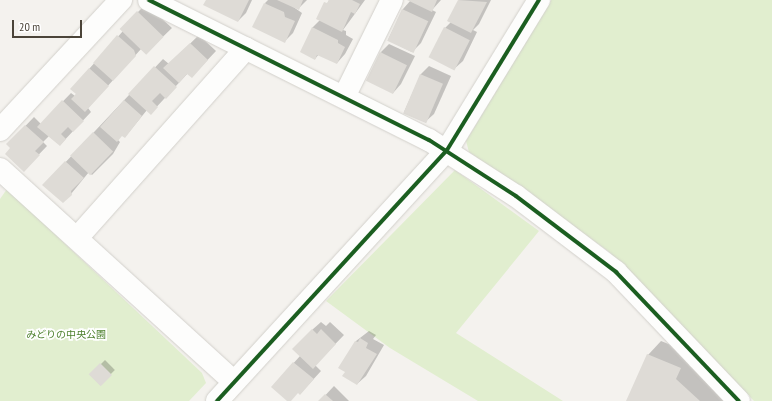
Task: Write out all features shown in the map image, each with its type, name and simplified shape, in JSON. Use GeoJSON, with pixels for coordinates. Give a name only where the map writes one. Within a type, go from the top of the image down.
{"type":"FeatureCollection","features":[{"type":"Feature","properties":{"kind":"street"},"geometry":{"type":"LineString","coordinates":[[0,130],[121,0]]}},
{"type":"Feature","properties":{"kind":"street"},"geometry":{"type":"LineString","coordinates":[[149,0],[178,7],[246,48],[447,150],[516,196],[616,272],[739,401]]}},
{"type":"Feature","properties":{"kind":"street"},"geometry":{"type":"LineString","coordinates":[[344,97],[392,0]]}},
{"type":"Feature","properties":{"kind":"street"},"geometry":{"type":"LineString","coordinates":[[217,401],[447,150],[539,0]]}},
{"type":"Feature","properties":{"kind":"street"},"geometry":{"type":"LineString","coordinates":[[77,238],[246,48]]}},
{"type":"Feature","properties":{"kind":"street"},"geometry":{"type":"LineString","coordinates":[[0,168],[234,382]]}},
{"type":"Feature","properties":{"kind":"green space"},"geometry":{"type":"Polygon","coordinates":[[[551,0],[772,0],[772,401],[754,401],[608,251],[469,152],[466,141],[551,0]]]}},
{"type":"Feature","properties":{"kind":"green space"},"geometry":{"type":"Polygon","coordinates":[[[455,170],[539,231],[456,333],[563,401],[478,401],[390,348],[326,301],[455,170]]]}},
{"type":"Feature","properties":{"kind":"green space","name":"みどりの中央公園"},"geometry":{"type":"Polygon","coordinates":[[[7,189],[202,373],[206,383],[189,401],[0,401],[0,199],[7,189]]]}},
{"type":"Feature","properties":{"kind":"building"},"geometry":{"type":"Polygon","coordinates":[[[206,0],[249,0],[238,22],[203,5],[206,0]]]}},
{"type":"Feature","properties":{"kind":"building"},"geometry":{"type":"Polygon","coordinates":[[[277,0],[303,0],[299,10],[277,0]]]}},
{"type":"Feature","properties":{"kind":"building"},"geometry":{"type":"Polygon","coordinates":[[[329,0],[352,0],[360,4],[355,14],[351,12],[342,32],[316,19],[324,2],[327,3],[329,0]]]}},
{"type":"Feature","properties":{"kind":"building"},"geometry":{"type":"Polygon","coordinates":[[[407,0],[437,0],[432,12],[407,0]]]}},
{"type":"Feature","properties":{"kind":"building"},"geometry":{"type":"Polygon","coordinates":[[[458,0],[487,2],[471,33],[447,21],[458,0]]]}},
{"type":"Feature","properties":{"kind":"building"},"geometry":{"type":"Polygon","coordinates":[[[264,3],[284,12],[285,17],[295,21],[285,43],[252,27],[264,3]]]}},
{"type":"Feature","properties":{"kind":"building"},"geometry":{"type":"Polygon","coordinates":[[[402,9],[428,21],[413,53],[387,41],[402,9]]]}},
{"type":"Feature","properties":{"kind":"building"},"geometry":{"type":"Polygon","coordinates":[[[137,11],[164,37],[146,55],[120,29],[137,11]]]}},
{"type":"Feature","properties":{"kind":"building"},"geometry":{"type":"Polygon","coordinates":[[[312,27],[338,40],[338,43],[345,47],[337,64],[317,55],[315,60],[300,52],[312,27]]]}},
{"type":"Feature","properties":{"kind":"building"},"geometry":{"type":"Polygon","coordinates":[[[444,27],[470,40],[454,70],[429,57],[444,27]]]}},
{"type":"Feature","properties":{"kind":"building"},"geometry":{"type":"Polygon","coordinates":[[[117,35],[134,50],[136,56],[113,81],[93,63],[117,35]]]}},
{"type":"Feature","properties":{"kind":"building"},"geometry":{"type":"Polygon","coordinates":[[[190,43],[208,60],[192,78],[187,74],[179,83],[163,68],[190,43]]]}},
{"type":"Feature","properties":{"kind":"building"},"geometry":{"type":"Polygon","coordinates":[[[380,52],[407,65],[393,94],[366,81],[380,52]]]}},
{"type":"Feature","properties":{"kind":"building"},"geometry":{"type":"Polygon","coordinates":[[[154,66],[177,87],[166,99],[160,93],[152,101],[158,107],[151,115],[128,94],[154,66]]]}},
{"type":"Feature","properties":{"kind":"building"},"geometry":{"type":"Polygon","coordinates":[[[89,68],[109,86],[85,112],[71,99],[76,94],[70,89],[89,68]]]}},
{"type":"Feature","properties":{"kind":"building"},"geometry":{"type":"Polygon","coordinates":[[[420,74],[443,84],[426,123],[403,114],[420,74]]]}},
{"type":"Feature","properties":{"kind":"building"},"geometry":{"type":"Polygon","coordinates":[[[62,100],[84,121],[73,132],[68,127],[61,134],[66,139],[60,146],[37,127],[62,100]]]}},
{"type":"Feature","properties":{"kind":"building"},"geometry":{"type":"Polygon","coordinates":[[[124,100],[142,116],[125,138],[122,136],[117,142],[100,127],[124,100]]]}},
{"type":"Feature","properties":{"kind":"building"},"geometry":{"type":"Polygon","coordinates":[[[25,125],[44,142],[35,151],[40,155],[24,172],[5,154],[10,148],[6,144],[25,125]]]}},
{"type":"Feature","properties":{"kind":"building"},"geometry":{"type":"Polygon","coordinates":[[[93,132],[113,151],[90,175],[70,156],[93,132]]]}},
{"type":"Feature","properties":{"kind":"building"},"geometry":{"type":"Polygon","coordinates":[[[65,161],[84,178],[71,191],[72,195],[63,203],[42,185],[65,161]]]}},
{"type":"Feature","properties":{"kind":"building"},"geometry":{"type":"Polygon","coordinates":[[[312,329],[317,334],[321,329],[336,344],[313,369],[292,349],[312,329]]]}},
{"type":"Feature","properties":{"kind":"building"},"geometry":{"type":"Polygon","coordinates":[[[360,338],[368,343],[366,348],[377,354],[357,385],[342,376],[345,372],[338,368],[355,341],[358,342],[360,338]]]}},
{"type":"Feature","properties":{"kind":"building"},"geometry":{"type":"Polygon","coordinates":[[[647,354],[681,368],[676,379],[700,401],[626,401],[647,354]]]}},
{"type":"Feature","properties":{"kind":"building"},"geometry":{"type":"Polygon","coordinates":[[[293,362],[314,379],[300,395],[298,393],[291,401],[287,401],[271,387],[293,362]]]}},
{"type":"Feature","properties":{"kind":"building"},"geometry":{"type":"Polygon","coordinates":[[[100,363],[112,375],[101,386],[89,374],[100,363]]]}},
{"type":"Feature","properties":{"kind":"building"},"geometry":{"type":"Polygon","coordinates":[[[325,394],[333,401],[318,401],[325,394]]]}},
{"type":"Feature","properties":{"kind":"cycle path"},"geometry":{"type":"LineString","coordinates":[[149,0],[429,140],[516,196],[616,272],[739,401]]}},
{"type":"Feature","properties":{"kind":"cycle path"},"geometry":{"type":"LineString","coordinates":[[217,401],[447,150],[539,0]]}}]}
